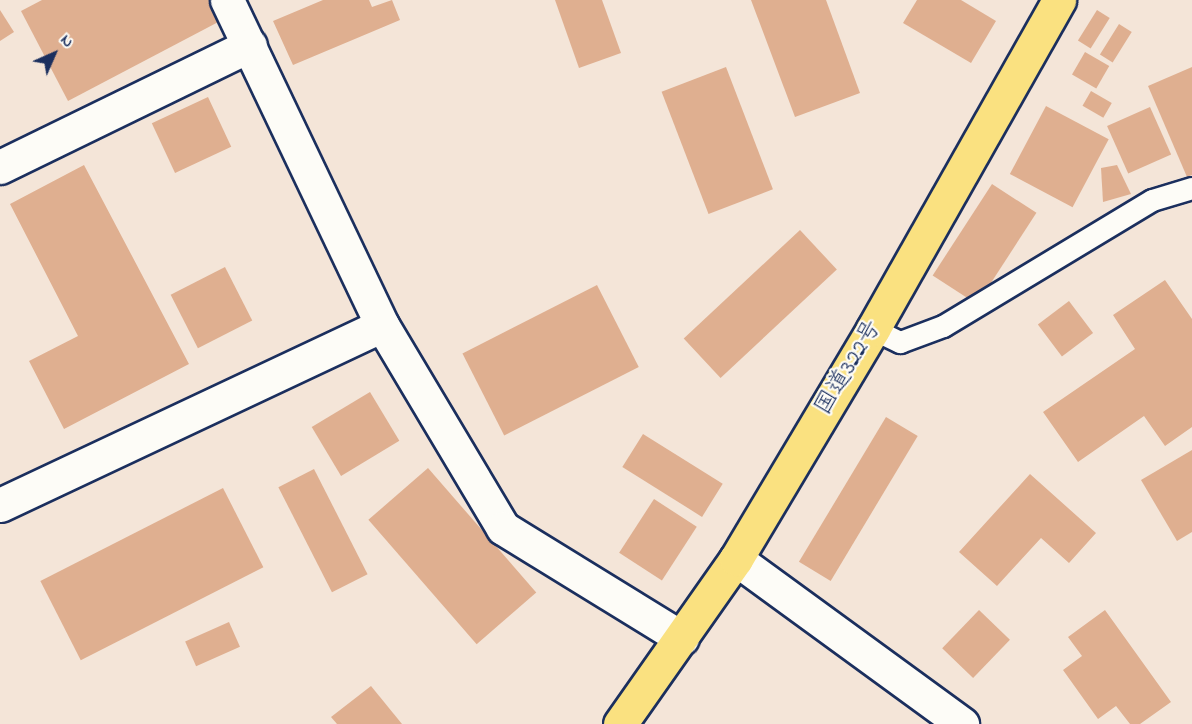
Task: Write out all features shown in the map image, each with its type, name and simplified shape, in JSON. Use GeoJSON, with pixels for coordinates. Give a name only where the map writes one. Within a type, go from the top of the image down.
{"type":"FeatureCollection","features":[{"type":"Feature","properties":{"kind":"highway","name":"国道322号"},"geometry":{"type":"LineString","coordinates":[[620,724],[736,559],[873,329],[1059,0]]}},
{"type":"Feature","properties":{"kind":"street"},"geometry":{"type":"LineString","coordinates":[[227,0],[382,325],[503,528],[682,638]]}},
{"type":"Feature","properties":{"kind":"street"},"geometry":{"type":"LineString","coordinates":[[0,167],[250,45]]}},
{"type":"Feature","properties":{"kind":"street"},"geometry":{"type":"LineString","coordinates":[[0,505],[382,325]]}},
{"type":"Feature","properties":{"kind":"street"},"geometry":{"type":"LineString","coordinates":[[736,559],[962,724]]}},
{"type":"Feature","properties":{"kind":"lane"},"geometry":{"type":"LineString","coordinates":[[873,329],[900,342],[943,326],[1152,200],[1192,188]]}},
{"type":"Feature","properties":{"kind":"building"},"geometry":{"type":"Polygon","coordinates":[[[42,0],[213,0],[224,19],[68,101],[21,11],[42,0]]]}},
{"type":"Feature","properties":{"kind":"building"},"geometry":{"type":"Polygon","coordinates":[[[323,0],[369,0],[372,7],[392,0],[400,20],[293,65],[273,21],[323,0]]]}},
{"type":"Feature","properties":{"kind":"building"},"geometry":{"type":"Polygon","coordinates":[[[555,0],[602,0],[621,53],[579,68],[555,0]]]}},
{"type":"Feature","properties":{"kind":"building"},"geometry":{"type":"Polygon","coordinates":[[[751,0],[826,0],[860,93],[795,117],[751,0]]]}},
{"type":"Feature","properties":{"kind":"building"},"geometry":{"type":"Polygon","coordinates":[[[917,0],[961,0],[996,21],[971,63],[903,23],[917,0]]]}},
{"type":"Feature","properties":{"kind":"building"},"geometry":{"type":"Polygon","coordinates":[[[0,10],[14,32],[0,41],[0,10]]]}},
{"type":"Feature","properties":{"kind":"building"},"geometry":{"type":"Polygon","coordinates":[[[1097,10],[1110,18],[1091,48],[1078,41],[1097,10]]]}},
{"type":"Feature","properties":{"kind":"building"},"geometry":{"type":"Polygon","coordinates":[[[1119,24],[1132,32],[1113,62],[1100,55],[1119,24]]]}},
{"type":"Feature","properties":{"kind":"building"},"geometry":{"type":"Polygon","coordinates":[[[1085,52],[1109,66],[1096,89],[1072,75],[1085,52]]]}},
{"type":"Feature","properties":{"kind":"building"},"geometry":{"type":"Polygon","coordinates":[[[726,67],[773,189],[709,214],[662,92],[726,67]]]}},
{"type":"Feature","properties":{"kind":"building"},"geometry":{"type":"Polygon","coordinates":[[[1192,67],[1192,175],[1187,177],[1148,86],[1192,67]]]}},
{"type":"Feature","properties":{"kind":"building"},"geometry":{"type":"Polygon","coordinates":[[[1091,91],[1112,103],[1103,118],[1082,106],[1091,91]]]}},
{"type":"Feature","properties":{"kind":"building"},"geometry":{"type":"Polygon","coordinates":[[[208,97],[231,147],[175,173],[152,123],[208,97]]]}},
{"type":"Feature","properties":{"kind":"building"},"geometry":{"type":"Polygon","coordinates":[[[1046,106],[1109,139],[1073,207],[1010,174],[1046,106]]]}},
{"type":"Feature","properties":{"kind":"building"},"geometry":{"type":"Polygon","coordinates":[[[1150,107],[1171,155],[1128,174],[1107,126],[1150,107]]]}},
{"type":"Feature","properties":{"kind":"building"},"geometry":{"type":"Polygon","coordinates":[[[84,165],[189,364],[64,429],[29,361],[78,336],[10,204],[84,165]]]}},
{"type":"Feature","properties":{"kind":"building"},"geometry":{"type":"Polygon","coordinates":[[[1117,165],[1131,194],[1103,202],[1101,168],[1117,165]]]}},
{"type":"Feature","properties":{"kind":"building"},"geometry":{"type":"Polygon","coordinates":[[[992,184],[1036,213],[977,304],[933,275],[992,184]]]}},
{"type":"Feature","properties":{"kind":"building"},"geometry":{"type":"Polygon","coordinates":[[[800,230],[837,269],[721,378],[684,338],[800,230]]]}},
{"type":"Feature","properties":{"kind":"building"},"geometry":{"type":"Polygon","coordinates":[[[225,267],[252,320],[198,348],[171,295],[225,267]]]}},
{"type":"Feature","properties":{"kind":"building"},"geometry":{"type":"Polygon","coordinates":[[[1165,280],[1192,319],[1192,427],[1165,446],[1144,416],[1078,462],[1043,412],[1135,349],[1113,315],[1165,280]]]}},
{"type":"Feature","properties":{"kind":"building"},"geometry":{"type":"Polygon","coordinates":[[[597,285],[639,367],[504,436],[462,354],[597,285]]]}},
{"type":"Feature","properties":{"kind":"building"},"geometry":{"type":"Polygon","coordinates":[[[1069,301],[1093,333],[1062,356],[1038,324],[1069,301]]]}},
{"type":"Feature","properties":{"kind":"building"},"geometry":{"type":"Polygon","coordinates":[[[370,392],[399,441],[341,476],[312,427],[370,392]]]}},
{"type":"Feature","properties":{"kind":"building"},"geometry":{"type":"Polygon","coordinates":[[[886,417],[918,436],[831,581],[799,562],[886,417]]]}},
{"type":"Feature","properties":{"kind":"building"},"geometry":{"type":"Polygon","coordinates":[[[643,434],[723,484],[702,517],[622,467],[643,434]]]}},
{"type":"Feature","properties":{"kind":"building"},"geometry":{"type":"Polygon","coordinates":[[[1192,450],[1192,532],[1177,541],[1141,480],[1192,450]]]}},
{"type":"Feature","properties":{"kind":"building"},"geometry":{"type":"Polygon","coordinates":[[[428,468],[536,593],[477,644],[368,520],[428,468]]]}},
{"type":"Feature","properties":{"kind":"building"},"geometry":{"type":"Polygon","coordinates":[[[314,469],[368,574],[332,592],[278,487],[314,469]]]}},
{"type":"Feature","properties":{"kind":"building"},"geometry":{"type":"Polygon","coordinates":[[[1030,474],[1096,533],[1069,563],[1041,538],[997,586],[959,552],[1030,474]]]}},
{"type":"Feature","properties":{"kind":"building"},"geometry":{"type":"Polygon","coordinates":[[[223,488],[263,567],[81,660],[40,581],[223,488]]]}},
{"type":"Feature","properties":{"kind":"building"},"geometry":{"type":"Polygon","coordinates":[[[654,499],[697,527],[662,580],[619,553],[654,499]]]}},
{"type":"Feature","properties":{"kind":"building"},"geometry":{"type":"Polygon","coordinates":[[[979,610],[1010,640],[973,678],[942,648],[979,610]]]}},
{"type":"Feature","properties":{"kind":"building"},"geometry":{"type":"Polygon","coordinates":[[[1105,610],[1171,702],[1140,724],[1130,724],[1116,706],[1098,719],[1063,670],[1082,656],[1068,637],[1105,610]]]}},
{"type":"Feature","properties":{"kind":"building"},"geometry":{"type":"Polygon","coordinates":[[[229,622],[240,647],[196,666],[185,642],[229,622]]]}},
{"type":"Feature","properties":{"kind":"building"},"geometry":{"type":"Polygon","coordinates":[[[371,686],[402,724],[337,724],[331,717],[371,686]]]}}]}
